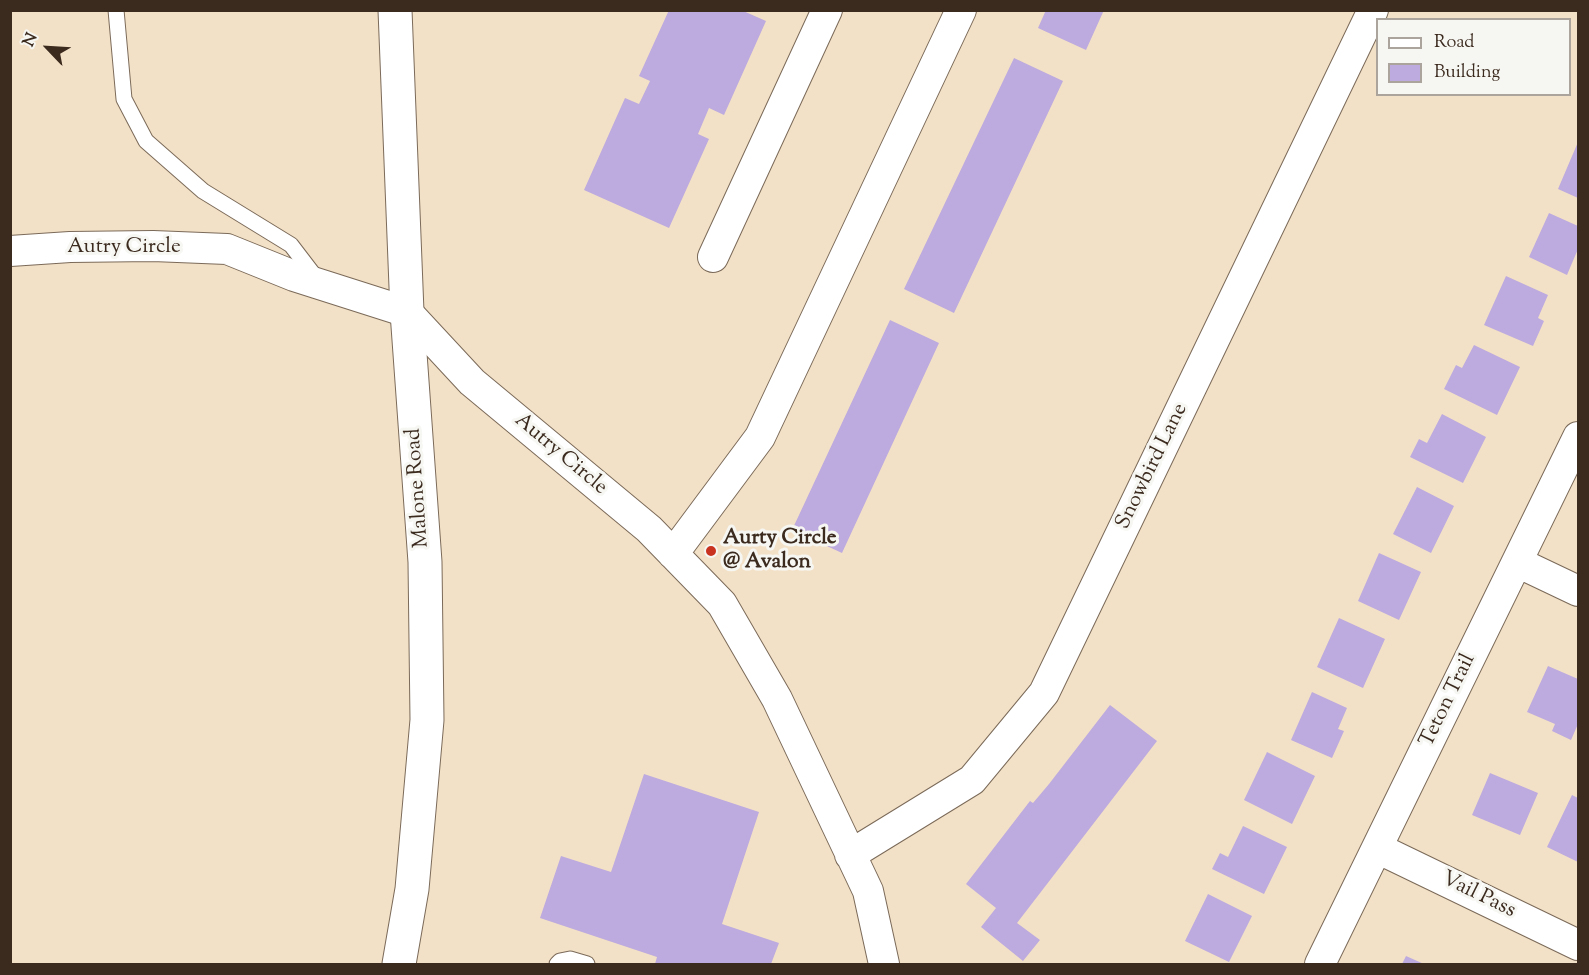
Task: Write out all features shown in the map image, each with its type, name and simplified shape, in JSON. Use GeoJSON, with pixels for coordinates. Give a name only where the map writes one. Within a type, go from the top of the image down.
{"type":"FeatureCollection","features":[{"type":"Feature","properties":{"kind":"street","name":"Malone Road"},"geometry":{"type":"LineString","coordinates":[[395,10],[407,312],[425,562],[428,720],[412,889],[399,964]]}},
{"type":"Feature","properties":{"kind":"street"},"geometry":{"type":"LineString","coordinates":[[713,256],[827,10]]}},
{"type":"Feature","properties":{"kind":"street"},"geometry":{"type":"LineString","coordinates":[[673,554],[760,437],[961,10]]}},
{"type":"Feature","properties":{"kind":"street","name":"Snowbird Lane"},"geometry":{"type":"LineString","coordinates":[[850,855],[972,780],[1044,693],[1372,10]]}},
{"type":"Feature","properties":{"kind":"street","name":"Autry Circle"},"geometry":{"type":"LineString","coordinates":[[10,251],[129,246],[227,249],[321,284],[407,312],[472,382],[649,529],[722,604],[777,699],[868,891],[884,964]]}},
{"type":"Feature","properties":{"kind":"street","name":"Teton Trail"},"geometry":{"type":"LineString","coordinates":[[1320,964],[1578,437]]}},
{"type":"Feature","properties":{"kind":"street"},"geometry":{"type":"LineString","coordinates":[[1517,562],[1578,591]]}},
{"type":"Feature","properties":{"kind":"street","name":"Vail Pass"},"geometry":{"type":"LineString","coordinates":[[1377,848],[1578,945]]}},
{"type":"Feature","properties":{"kind":"lane"},"geometry":{"type":"LineString","coordinates":[[116,10],[124,99],[146,141],[203,191],[291,245],[321,284]]}},
{"type":"Feature","properties":{"kind":"lane"},"geometry":{"type":"LineString","coordinates":[[557,964],[570,959],[587,964]]}},
{"type":"Feature","properties":{"kind":"building"},"geometry":{"type":"Polygon","coordinates":[[[669,10],[741,10],[766,21],[724,115],[709,108],[698,134],[709,139],[669,228],[584,190],[625,98],[639,104],[650,81],[639,76],[669,10]]]}},
{"type":"Feature","properties":{"kind":"building"},"geometry":{"type":"Polygon","coordinates":[[[1046,10],[1104,10],[1086,50],[1038,28],[1046,10]]]}},
{"type":"Feature","properties":{"kind":"building"},"geometry":{"type":"Polygon","coordinates":[[[1014,58],[1063,81],[954,313],[904,289],[1014,58]]]}},
{"type":"Feature","properties":{"kind":"building"},"geometry":{"type":"Polygon","coordinates":[[[1578,142],[1578,198],[1558,189],[1578,142]]]}},
{"type":"Feature","properties":{"kind":"building"},"geometry":{"type":"Polygon","coordinates":[[[1549,213],[1578,226],[1578,249],[1567,275],[1529,257],[1549,213]]]}},
{"type":"Feature","properties":{"kind":"building"},"geometry":{"type":"Polygon","coordinates":[[[1506,276],[1548,295],[1538,318],[1544,321],[1533,346],[1484,325],[1506,276]]]}},
{"type":"Feature","properties":{"kind":"building"},"geometry":{"type":"Polygon","coordinates":[[[890,320],[939,343],[842,553],[792,530],[890,320]]]}},
{"type":"Feature","properties":{"kind":"building"},"geometry":{"type":"Polygon","coordinates":[[[1474,345],[1520,367],[1497,415],[1444,389],[1456,365],[1462,368],[1474,345]]]}},
{"type":"Feature","properties":{"kind":"building"},"geometry":{"type":"Polygon","coordinates":[[[1442,414],[1486,437],[1463,483],[1410,457],[1419,439],[1427,443],[1442,414]]]}},
{"type":"Feature","properties":{"kind":"building"},"geometry":{"type":"Polygon","coordinates":[[[1417,487],[1454,506],[1431,553],[1393,534],[1417,487]]]}},
{"type":"Feature","properties":{"kind":"building"},"geometry":{"type":"Polygon","coordinates":[[[1379,553],[1421,572],[1399,620],[1358,601],[1379,553]]]}},
{"type":"Feature","properties":{"kind":"building"},"geometry":{"type":"Polygon","coordinates":[[[1339,618],[1385,639],[1363,688],[1317,667],[1339,618]]]}},
{"type":"Feature","properties":{"kind":"building"},"geometry":{"type":"Polygon","coordinates":[[[1548,666],[1578,679],[1578,724],[1571,740],[1552,731],[1555,724],[1527,712],[1548,666]]]}},
{"type":"Feature","properties":{"kind":"building"},"geometry":{"type":"Polygon","coordinates":[[[1312,692],[1347,708],[1338,729],[1344,731],[1332,758],[1291,740],[1312,692]]]}},
{"type":"Feature","properties":{"kind":"building"},"geometry":{"type":"Polygon","coordinates":[[[1110,705],[1157,741],[1017,923],[1040,940],[1023,961],[981,927],[996,908],[966,884],[1030,801],[1033,803],[1049,784],[1110,705]]]}},
{"type":"Feature","properties":{"kind":"building"},"geometry":{"type":"Polygon","coordinates":[[[1267,752],[1315,776],[1292,824],[1244,800],[1267,752]]]}},
{"type":"Feature","properties":{"kind":"building"},"geometry":{"type":"Polygon","coordinates":[[[1490,773],[1538,793],[1520,835],[1472,815],[1490,773]]]}},
{"type":"Feature","properties":{"kind":"building"},"geometry":{"type":"Polygon","coordinates":[[[644,774],[759,812],[722,924],[779,943],[771,964],[655,964],[657,957],[540,918],[561,856],[611,872],[644,774]]]}},
{"type":"Feature","properties":{"kind":"building"},"geometry":{"type":"Polygon","coordinates":[[[1572,795],[1578,798],[1578,862],[1547,847],[1572,795]]]}},
{"type":"Feature","properties":{"kind":"building"},"geometry":{"type":"Polygon","coordinates":[[[1243,826],[1287,847],[1264,894],[1212,869],[1220,853],[1228,857],[1243,826]]]}},
{"type":"Feature","properties":{"kind":"building"},"geometry":{"type":"Polygon","coordinates":[[[1208,894],[1252,916],[1229,962],[1185,941],[1208,894]]]}},
{"type":"Feature","properties":{"kind":"building"},"geometry":{"type":"Polygon","coordinates":[[[1406,956],[1424,964],[1402,964],[1406,956]]]}},
{"type":"Feature","properties":{"kind":"place","name":"Aurty Circle @ Avalon"},"geometry":{"type":"Point","coordinates":[711,551]}}]}
